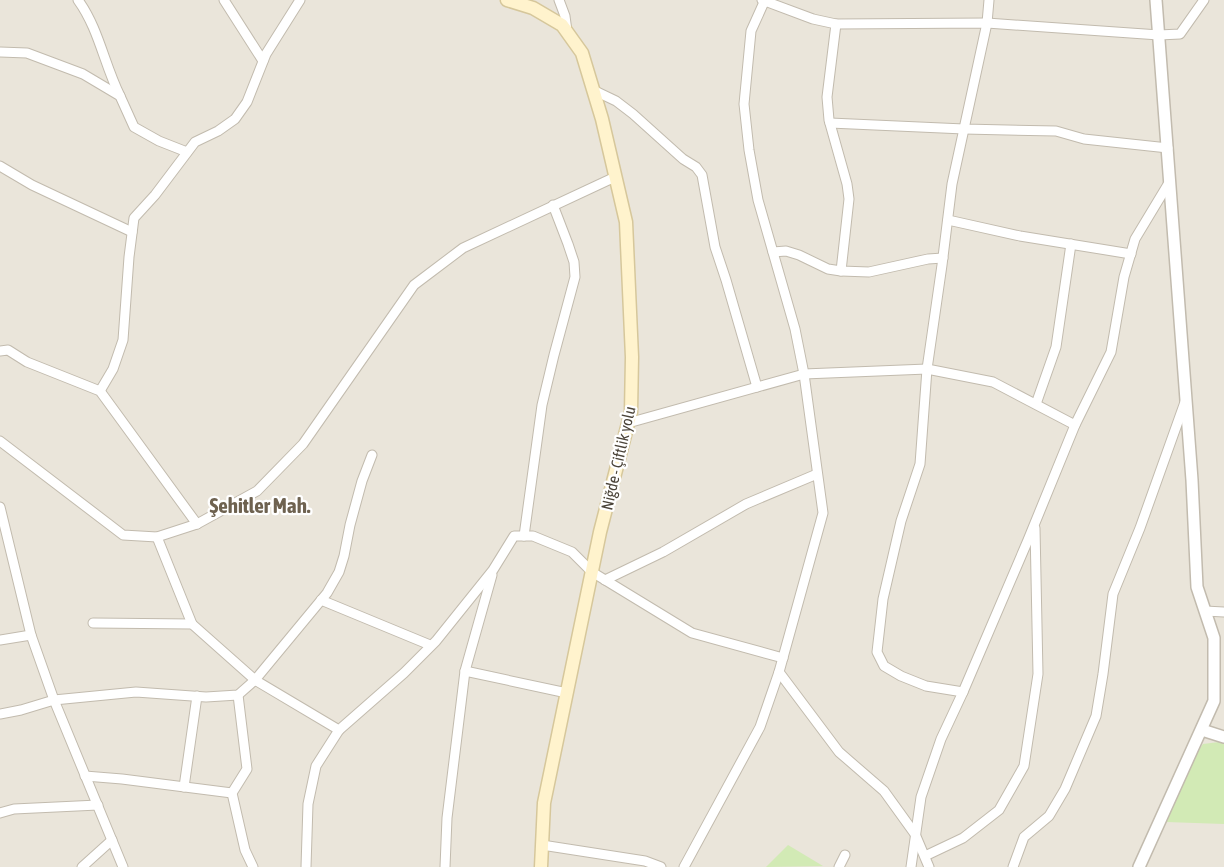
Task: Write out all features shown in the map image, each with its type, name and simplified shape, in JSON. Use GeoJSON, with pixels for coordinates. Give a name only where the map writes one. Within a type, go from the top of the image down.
{"type":"FeatureCollection","features":[{"type":"Feature","properties":{"kind":"main road","name":"Niğde - Çiftlik yolu"},"geometry":{"type":"LineString","coordinates":[[507,0],[533,8],[562,25],[582,53],[602,119],[626,222],[632,357],[631,412],[600,532],[544,803],[541,867]]}},
{"type":"Feature","properties":{"kind":"street"},"geometry":{"type":"LineString","coordinates":[[78,0],[88,14],[102,45],[111,78],[134,127],[159,142],[187,152]]}},
{"type":"Feature","properties":{"kind":"street"},"geometry":{"type":"LineString","coordinates":[[224,0],[263,62]]}},
{"type":"Feature","properties":{"kind":"street"},"geometry":{"type":"LineString","coordinates":[[100,391],[112,369],[123,340],[134,218],[155,195],[195,142],[218,131],[234,119],[246,102],[266,54],[300,0]]}},
{"type":"Feature","properties":{"kind":"street"},"geometry":{"type":"LineString","coordinates":[[559,0],[565,16],[567,32]]}},
{"type":"Feature","properties":{"kind":"street"},"geometry":{"type":"LineString","coordinates":[[963,692],[926,686],[901,676],[884,666],[877,652],[883,599],[901,521],[920,464],[927,369],[952,184],[987,23],[989,0]]}},
{"type":"Feature","properties":{"kind":"street"},"geometry":{"type":"LineString","coordinates":[[1139,867],[1202,730],[1219,702],[1214,638],[1197,587],[1186,400],[1156,0]]}},
{"type":"Feature","properties":{"kind":"street"},"geometry":{"type":"LineString","coordinates":[[684,867],[760,726],[779,672],[823,513],[804,374],[795,330],[758,200],[749,150],[744,104],[751,31],[763,1],[813,19],[836,24],[987,23],[1159,35],[1180,34],[1204,0]]}},
{"type":"Feature","properties":{"kind":"street"},"geometry":{"type":"LineString","coordinates":[[836,24],[827,97],[830,123],[848,184],[849,199],[841,271]]}},
{"type":"Feature","properties":{"kind":"street"},"geometry":{"type":"LineString","coordinates":[[1,50],[27,53],[84,74],[120,96]]}},
{"type":"Feature","properties":{"kind":"street"},"geometry":{"type":"LineString","coordinates":[[593,90],[616,101],[633,114],[683,159],[696,167],[702,175],[715,248],[757,387]]}},
{"type":"Feature","properties":{"kind":"street"},"geometry":{"type":"LineString","coordinates":[[830,123],[1056,131],[1084,139],[1168,148]]}},
{"type":"Feature","properties":{"kind":"street"},"geometry":{"type":"LineString","coordinates":[[0,166],[32,185],[132,232]]}},
{"type":"Feature","properties":{"kind":"street"},"geometry":{"type":"LineString","coordinates":[[0,441],[123,535],[156,537],[197,524],[257,491],[303,444],[414,285],[463,248],[615,177]]}},
{"type":"Feature","properties":{"kind":"street"},"geometry":{"type":"LineString","coordinates":[[911,867],[921,797],[941,739],[963,692],[1075,425],[1111,352],[1124,277],[1135,239],[1170,181]]}},
{"type":"Feature","properties":{"kind":"street"},"geometry":{"type":"LineString","coordinates":[[524,536],[542,405],[575,277],[571,253],[553,206]]}},
{"type":"Feature","properties":{"kind":"street"},"geometry":{"type":"LineString","coordinates":[[948,220],[1020,236],[1131,254]]}},
{"type":"Feature","properties":{"kind":"street"},"geometry":{"type":"LineString","coordinates":[[1036,404],[1056,347],[1071,244]]}},
{"type":"Feature","properties":{"kind":"street"},"geometry":{"type":"LineString","coordinates":[[773,252],[786,251],[799,255],[828,269],[869,272],[928,258],[943,258]]}},
{"type":"Feature","properties":{"kind":"street"},"geometry":{"type":"LineString","coordinates":[[0,351],[8,350],[27,362],[100,391],[197,524]]}},
{"type":"Feature","properties":{"kind":"street"},"geometry":{"type":"LineString","coordinates":[[628,423],[804,374],[927,369],[993,382],[1075,425]]}},
{"type":"Feature","properties":{"kind":"street"},"geometry":{"type":"LineString","coordinates":[[1013,867],[1024,838],[1049,816],[1065,789],[1096,716],[1113,594],[1140,528],[1186,400]]}},
{"type":"Feature","properties":{"kind":"street"},"geometry":{"type":"LineString","coordinates":[[0,714],[22,710],[54,700],[136,692],[196,696],[238,695],[255,680],[332,584],[344,556],[357,499],[372,455]]}},
{"type":"Feature","properties":{"kind":"street"},"geometry":{"type":"LineString","coordinates":[[605,580],[663,552],[746,504],[817,474]]}},
{"type":"Feature","properties":{"kind":"street"},"geometry":{"type":"LineString","coordinates":[[0,507],[31,635],[54,700],[123,867]]}},
{"type":"Feature","properties":{"kind":"street"},"geometry":{"type":"LineString","coordinates":[[925,856],[963,838],[999,810],[1024,766],[1038,674],[1035,523]]}},
{"type":"Feature","properties":{"kind":"street"},"geometry":{"type":"LineString","coordinates":[[306,867],[308,804],[316,766],[339,730],[404,674],[430,645],[436,641],[493,570],[514,536],[533,536],[572,552],[592,572],[692,633],[783,658]]}},
{"type":"Feature","properties":{"kind":"street"},"geometry":{"type":"LineString","coordinates":[[156,537],[192,624],[255,680],[339,730]]}},
{"type":"Feature","properties":{"kind":"street"},"geometry":{"type":"LineString","coordinates":[[444,867],[447,818],[465,671],[493,570]]}},
{"type":"Feature","properties":{"kind":"street"},"geometry":{"type":"LineString","coordinates":[[320,600],[430,645]]}},
{"type":"Feature","properties":{"kind":"street"},"geometry":{"type":"LineString","coordinates":[[1205,611],[1224,612]]}},
{"type":"Feature","properties":{"kind":"street"},"geometry":{"type":"LineString","coordinates":[[93,623],[192,624]]}},
{"type":"Feature","properties":{"kind":"street"},"geometry":{"type":"LineString","coordinates":[[0,640],[31,635]]}},
{"type":"Feature","properties":{"kind":"street"},"geometry":{"type":"LineString","coordinates":[[465,671],[567,693]]}},
{"type":"Feature","properties":{"kind":"street"},"geometry":{"type":"LineString","coordinates":[[779,672],[839,752],[884,790],[915,834],[926,862],[930,867]]}},
{"type":"Feature","properties":{"kind":"street"},"geometry":{"type":"LineString","coordinates":[[238,695],[247,769],[232,793],[245,850],[253,867]]}},
{"type":"Feature","properties":{"kind":"street"},"geometry":{"type":"LineString","coordinates":[[184,787],[196,696]]}},
{"type":"Feature","properties":{"kind":"street"},"geometry":{"type":"LineString","coordinates":[[1202,730],[1224,737]]}},
{"type":"Feature","properties":{"kind":"street"},"geometry":{"type":"LineString","coordinates":[[85,776],[232,793]]}},
{"type":"Feature","properties":{"kind":"street"},"geometry":{"type":"LineString","coordinates":[[0,813],[14,809],[98,805]]}},
{"type":"Feature","properties":{"kind":"street"},"geometry":{"type":"LineString","coordinates":[[82,867],[112,840]]}},
{"type":"Feature","properties":{"kind":"street"},"geometry":{"type":"LineString","coordinates":[[542,845],[645,861],[661,867]]}},
{"type":"Feature","properties":{"kind":"street"},"geometry":{"type":"LineString","coordinates":[[839,867],[845,856]]}},
{"type":"Feature","properties":{"kind":"shaded area"},"geometry":{"type":"Polygon","coordinates":[[[0,0],[1224,0],[1224,867],[0,867],[0,0]]]}},
{"type":"Feature","properties":{"kind":"green space"},"geometry":{"type":"Polygon","coordinates":[[[1219,742],[1224,744],[1224,824],[1166,822],[1195,755],[1203,744],[1219,742]]]}},
{"type":"Feature","properties":{"kind":"green space"},"geometry":{"type":"Polygon","coordinates":[[[788,845],[823,866],[766,867],[788,845]]]}},
{"type":"Feature","properties":{"kind":"district","name":"Şehitler Mah."},"geometry":{"type":"Point","coordinates":[260,506]}}]}
